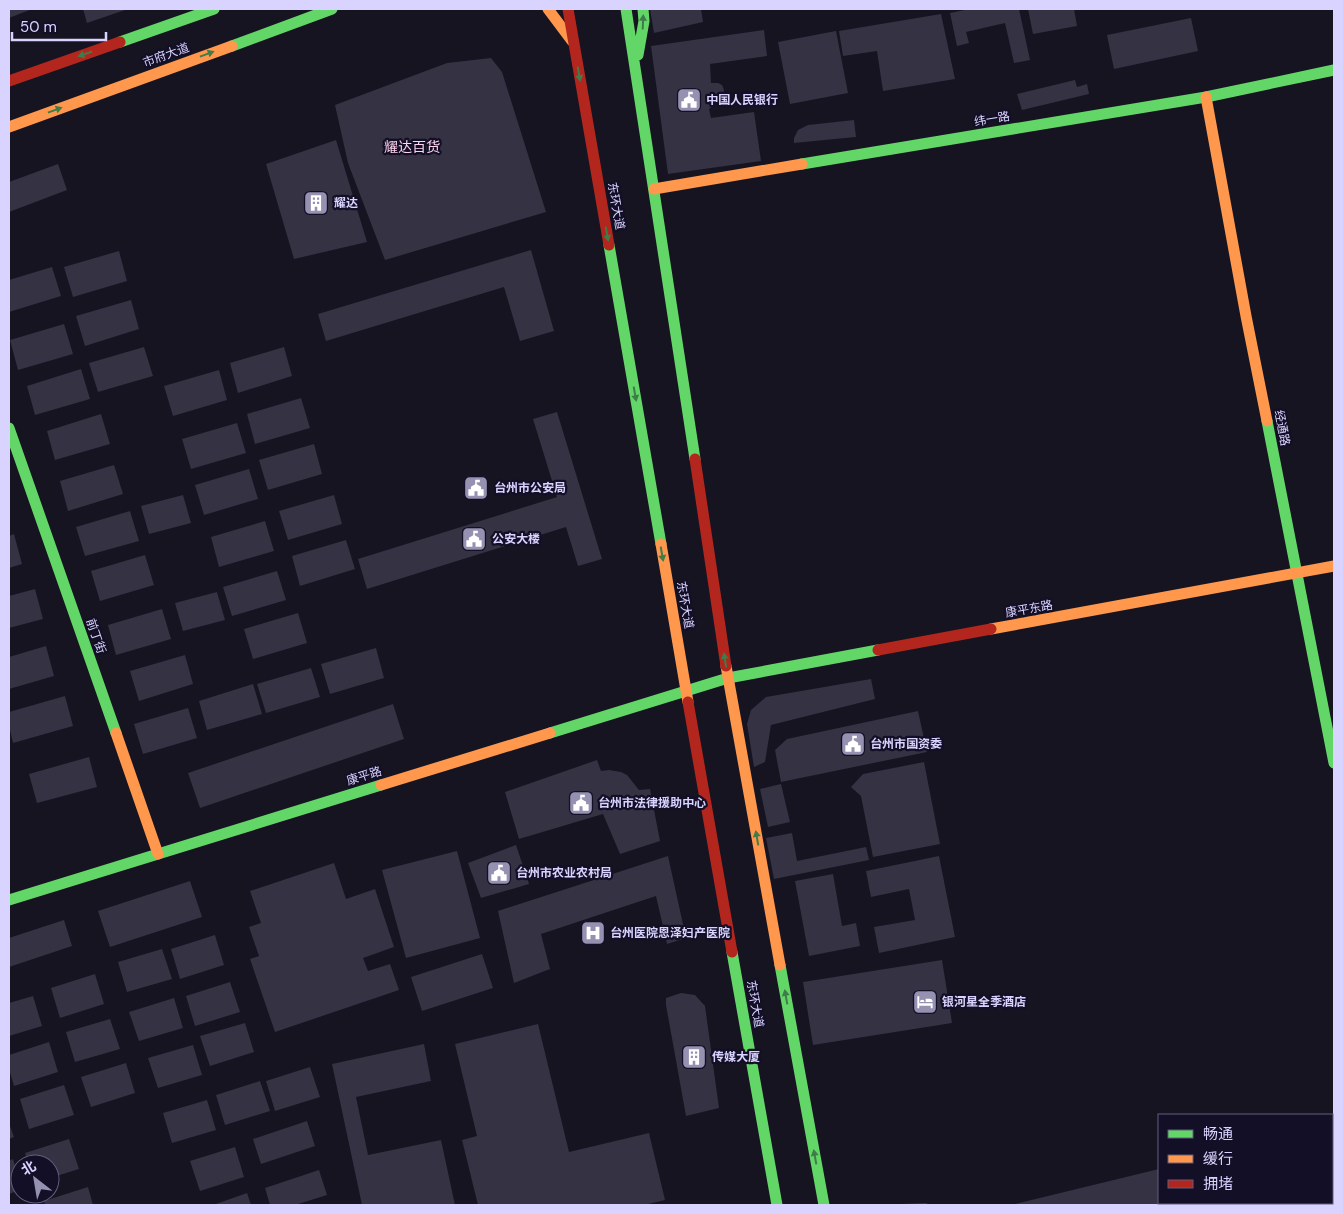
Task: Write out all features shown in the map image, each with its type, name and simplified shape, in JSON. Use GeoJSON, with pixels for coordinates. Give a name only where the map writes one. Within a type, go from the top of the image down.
{"type":"FeatureCollection","features":[{"type":"Feature","properties":{"kind":"street"},"geometry":{"type":"LineString","coordinates":[[9,81],[214,9]]}},
{"type":"Feature","properties":{"kind":"street","name":"市府大道"},"geometry":{"type":"LineString","coordinates":[[9,127],[332,9]]}},
{"type":"Feature","properties":{"kind":"street"},"geometry":{"type":"LineString","coordinates":[[548,9],[574,44]]}},
{"type":"Feature","properties":{"kind":"street","name":"东环大道"},"geometry":{"type":"LineString","coordinates":[[568,9],[777,1205]]}},
{"type":"Feature","properties":{"kind":"street"},"geometry":{"type":"LineString","coordinates":[[626,9],[728,678],[824,1205]]}},
{"type":"Feature","properties":{"kind":"street"},"geometry":{"type":"LineString","coordinates":[[636,70],[644,21],[642,9]]}},
{"type":"Feature","properties":{"kind":"street","name":"纬一路"},"geometry":{"type":"LineString","coordinates":[[654,189],[1206,97],[1334,70]]}},
{"type":"Feature","properties":{"kind":"street","name":"经通路"},"geometry":{"type":"LineString","coordinates":[[1206,97],[1246,316],[1334,763]]}},
{"type":"Feature","properties":{"kind":"street","name":"前丁街"},"geometry":{"type":"LineString","coordinates":[[9,428],[158,854]]}},
{"type":"Feature","properties":{"kind":"street","name":"康平东路"},"geometry":{"type":"LineString","coordinates":[[728,678],[1334,566]]}},
{"type":"Feature","properties":{"kind":"street","name":"康平路"},"geometry":{"type":"LineString","coordinates":[[9,900],[728,678]]}},
{"type":"Feature","properties":{"kind":"building"},"geometry":{"type":"Polygon","coordinates":[[[9,9],[32,9],[9,18],[9,9]]]}},
{"type":"Feature","properties":{"kind":"building"},"geometry":{"type":"Polygon","coordinates":[[[83,9],[128,9],[87,23],[83,9]]]}},
{"type":"Feature","properties":{"kind":"building"},"geometry":{"type":"Polygon","coordinates":[[[650,9],[701,9],[703,22],[654,33],[650,9]]]}},
{"type":"Feature","properties":{"kind":"building"},"geometry":{"type":"Polygon","coordinates":[[[970,9],[1019,9],[1030,60],[1014,63],[1005,23],[966,32],[969,43],[957,46],[950,13],[970,9]]]}},
{"type":"Feature","properties":{"kind":"building"},"geometry":{"type":"Polygon","coordinates":[[[1028,9],[1074,9],[1077,26],[1033,34],[1028,9]]]}},
{"type":"Feature","properties":{"kind":"building"},"geometry":{"type":"Polygon","coordinates":[[[941,14],[955,79],[883,91],[877,51],[843,56],[839,31],[941,14]]]}},
{"type":"Feature","properties":{"kind":"building"},"geometry":{"type":"Polygon","coordinates":[[[1191,18],[1198,51],[1114,69],[1107,35],[1191,18]]]}},
{"type":"Feature","properties":{"kind":"building","name":"中国人民银行"},"geometry":{"type":"Polygon","coordinates":[[[764,30],[767,56],[710,64],[711,83],[722,85],[724,90],[723,99],[709,109],[711,118],[754,112],[761,161],[668,174],[651,46],[764,30]]]}},
{"type":"Feature","properties":{"kind":"building"},"geometry":{"type":"Polygon","coordinates":[[[836,31],[848,93],[790,104],[778,42],[836,31]]]}},
{"type":"Feature","properties":{"kind":"building","name":"耀达百货"},"geometry":{"type":"Polygon","coordinates":[[[491,58],[502,72],[546,212],[385,260],[348,163],[335,105],[447,63],[491,58]]]}},
{"type":"Feature","properties":{"kind":"building"},"geometry":{"type":"Polygon","coordinates":[[[1075,80],[1077,87],[1087,84],[1089,94],[1022,110],[1017,94],[1075,80]]]}},
{"type":"Feature","properties":{"kind":"building"},"geometry":{"type":"Polygon","coordinates":[[[854,120],[856,137],[794,143],[798,130],[808,125],[854,120]]]}},
{"type":"Feature","properties":{"kind":"building","name":"耀达"},"geometry":{"type":"Polygon","coordinates":[[[336,140],[367,242],[294,259],[266,164],[336,140]]]}},
{"type":"Feature","properties":{"kind":"building"},"geometry":{"type":"Polygon","coordinates":[[[58,164],[67,190],[9,212],[9,182],[58,164]]]}},
{"type":"Feature","properties":{"kind":"building"},"geometry":{"type":"Polygon","coordinates":[[[531,250],[554,331],[520,341],[504,287],[326,341],[318,314],[531,250]]]}},
{"type":"Feature","properties":{"kind":"building"},"geometry":{"type":"Polygon","coordinates":[[[119,251],[127,281],[73,297],[64,267],[119,251]]]}},
{"type":"Feature","properties":{"kind":"building"},"geometry":{"type":"Polygon","coordinates":[[[52,267],[61,296],[9,312],[9,280],[52,267]]]}},
{"type":"Feature","properties":{"kind":"building"},"geometry":{"type":"Polygon","coordinates":[[[131,300],[139,329],[85,346],[76,316],[131,300]]]}},
{"type":"Feature","properties":{"kind":"building"},"geometry":{"type":"Polygon","coordinates":[[[64,324],[73,354],[18,370],[10,340],[64,324]]]}},
{"type":"Feature","properties":{"kind":"building"},"geometry":{"type":"Polygon","coordinates":[[[144,347],[153,376],[98,392],[89,363],[144,347]]]}},
{"type":"Feature","properties":{"kind":"building"},"geometry":{"type":"Polygon","coordinates":[[[284,347],[292,376],[238,393],[230,363],[284,347]]]}},
{"type":"Feature","properties":{"kind":"building"},"geometry":{"type":"Polygon","coordinates":[[[81,369],[90,399],[35,415],[27,386],[81,369]]]}},
{"type":"Feature","properties":{"kind":"building"},"geometry":{"type":"Polygon","coordinates":[[[219,370],[227,400],[173,416],[164,386],[219,370]]]}},
{"type":"Feature","properties":{"kind":"building"},"geometry":{"type":"Polygon","coordinates":[[[301,398],[310,428],[255,444],[247,414],[301,398]]]}},
{"type":"Feature","properties":{"kind":"building","name":"公安大楼"},"geometry":{"type":"Polygon","coordinates":[[[557,412],[602,559],[578,566],[566,527],[367,589],[358,559],[557,497],[533,419],[557,412]]]}},
{"type":"Feature","properties":{"kind":"building"},"geometry":{"type":"Polygon","coordinates":[[[101,414],[110,444],[55,460],[47,431],[101,414]]]}},
{"type":"Feature","properties":{"kind":"building"},"geometry":{"type":"Polygon","coordinates":[[[237,423],[246,453],[191,469],[182,439],[237,423]]]}},
{"type":"Feature","properties":{"kind":"building"},"geometry":{"type":"Polygon","coordinates":[[[314,444],[322,474],[268,490],[259,460],[314,444]]]}},
{"type":"Feature","properties":{"kind":"building"},"geometry":{"type":"Polygon","coordinates":[[[114,465],[123,494],[68,511],[60,481],[114,465]]]}},
{"type":"Feature","properties":{"kind":"building"},"geometry":{"type":"Polygon","coordinates":[[[249,469],[258,499],[204,515],[195,485],[249,469]]]}},
{"type":"Feature","properties":{"kind":"building"},"geometry":{"type":"Polygon","coordinates":[[[183,495],[191,523],[149,534],[141,506],[183,495]]]}},
{"type":"Feature","properties":{"kind":"building"},"geometry":{"type":"Polygon","coordinates":[[[334,495],[342,524],[288,540],[279,511],[334,495]]]}},
{"type":"Feature","properties":{"kind":"building"},"geometry":{"type":"Polygon","coordinates":[[[130,511],[139,541],[85,556],[76,527],[130,511]]]}},
{"type":"Feature","properties":{"kind":"building"},"geometry":{"type":"Polygon","coordinates":[[[265,521],[274,551],[219,567],[211,537],[265,521]]]}},
{"type":"Feature","properties":{"kind":"building"},"geometry":{"type":"Polygon","coordinates":[[[14,534],[22,564],[9,568],[9,536],[14,534]]]}},
{"type":"Feature","properties":{"kind":"building"},"geometry":{"type":"Polygon","coordinates":[[[346,540],[355,569],[300,586],[292,556],[346,540]]]}},
{"type":"Feature","properties":{"kind":"building"},"geometry":{"type":"Polygon","coordinates":[[[145,555],[154,585],[100,601],[91,571],[145,555]]]}},
{"type":"Feature","properties":{"kind":"building"},"geometry":{"type":"Polygon","coordinates":[[[277,571],[286,600],[232,616],[223,587],[277,571]]]}},
{"type":"Feature","properties":{"kind":"building"},"geometry":{"type":"Polygon","coordinates":[[[35,589],[43,619],[9,628],[9,596],[35,589]]]}},
{"type":"Feature","properties":{"kind":"building"},"geometry":{"type":"Polygon","coordinates":[[[217,592],[225,620],[183,631],[175,603],[217,592]]]}},
{"type":"Feature","properties":{"kind":"building"},"geometry":{"type":"Polygon","coordinates":[[[162,609],[171,639],[116,655],[108,625],[162,609]]]}},
{"type":"Feature","properties":{"kind":"building"},"geometry":{"type":"Polygon","coordinates":[[[298,613],[307,643],[253,659],[244,629],[298,613]]]}},
{"type":"Feature","properties":{"kind":"building"},"geometry":{"type":"Polygon","coordinates":[[[46,646],[54,676],[9,689],[9,657],[46,646]]]}},
{"type":"Feature","properties":{"kind":"building"},"geometry":{"type":"Polygon","coordinates":[[[376,648],[384,678],[330,694],[321,664],[376,648]]]}},
{"type":"Feature","properties":{"kind":"building"},"geometry":{"type":"Polygon","coordinates":[[[185,655],[193,684],[139,701],[130,671],[185,655]]]}},
{"type":"Feature","properties":{"kind":"building"},"geometry":{"type":"Polygon","coordinates":[[[311,668],[320,697],[266,713],[257,684],[311,668]]]}},
{"type":"Feature","properties":{"kind":"building"},"geometry":{"type":"Polygon","coordinates":[[[871,679],[875,699],[771,725],[765,762],[754,767],[747,724],[751,710],[766,697],[871,679]]]}},
{"type":"Feature","properties":{"kind":"building"},"geometry":{"type":"Polygon","coordinates":[[[253,684],[262,714],[207,730],[199,701],[253,684]]]}},
{"type":"Feature","properties":{"kind":"building"},"geometry":{"type":"Polygon","coordinates":[[[65,696],[73,726],[13,743],[9,726],[9,712],[65,696]]]}},
{"type":"Feature","properties":{"kind":"building"},"geometry":{"type":"Polygon","coordinates":[[[393,704],[404,739],[200,808],[188,773],[393,704]]]}},
{"type":"Feature","properties":{"kind":"building"},"geometry":{"type":"Polygon","coordinates":[[[188,708],[197,738],[143,754],[134,724],[188,708]]]}},
{"type":"Feature","properties":{"kind":"building","name":"台州市国资委"},"geometry":{"type":"Polygon","coordinates":[[[918,711],[927,752],[781,782],[775,750],[787,739],[918,711]]]}},
{"type":"Feature","properties":{"kind":"building"},"geometry":{"type":"Polygon","coordinates":[[[89,757],[97,787],[37,803],[29,774],[89,757]]]}},
{"type":"Feature","properties":{"kind":"building","name":"台州市法律援助中心"},"geometry":{"type":"Polygon","coordinates":[[[597,760],[601,771],[621,772],[627,775],[639,790],[650,789],[660,841],[620,854],[603,814],[519,839],[505,792],[597,760]]]}},
{"type":"Feature","properties":{"kind":"building"},"geometry":{"type":"Polygon","coordinates":[[[924,762],[940,844],[873,857],[861,796],[851,787],[863,774],[924,762]]]}},
{"type":"Feature","properties":{"kind":"building"},"geometry":{"type":"Polygon","coordinates":[[[781,784],[790,822],[768,827],[760,789],[781,784]]]}},
{"type":"Feature","properties":{"kind":"building"},"geometry":{"type":"Polygon","coordinates":[[[792,833],[797,861],[866,847],[869,860],[774,879],[766,838],[792,833]]]}},
{"type":"Feature","properties":{"kind":"building","name":"台州市农业农村局"},"geometry":{"type":"Polygon","coordinates":[[[516,845],[529,884],[481,898],[468,863],[516,845]]]}},
{"type":"Feature","properties":{"kind":"building"},"geometry":{"type":"Polygon","coordinates":[[[457,851],[480,938],[406,958],[382,870],[457,851]]]}},
{"type":"Feature","properties":{"kind":"building"},"geometry":{"type":"Polygon","coordinates":[[[668,856],[686,938],[667,944],[656,896],[541,934],[550,969],[514,983],[498,911],[668,856]]]}},
{"type":"Feature","properties":{"kind":"building"},"geometry":{"type":"Polygon","coordinates":[[[939,856],[955,937],[879,953],[874,927],[915,920],[909,889],[871,897],[866,871],[939,856]]]}},
{"type":"Feature","properties":{"kind":"building"},"geometry":{"type":"Polygon","coordinates":[[[334,863],[346,899],[375,889],[394,947],[363,958],[368,971],[390,964],[399,990],[275,1032],[250,959],[259,956],[249,927],[261,923],[250,891],[334,863]]]}},
{"type":"Feature","properties":{"kind":"building"},"geometry":{"type":"Polygon","coordinates":[[[833,874],[842,926],[856,923],[860,946],[809,956],[795,881],[833,874]]]}},
{"type":"Feature","properties":{"kind":"building"},"geometry":{"type":"Polygon","coordinates":[[[190,881],[202,917],[110,947],[98,911],[190,881]]]}},
{"type":"Feature","properties":{"kind":"building"},"geometry":{"type":"Polygon","coordinates":[[[64,920],[72,946],[9,967],[9,938],[64,920]]]}},
{"type":"Feature","properties":{"kind":"building"},"geometry":{"type":"Polygon","coordinates":[[[215,935],[224,965],[180,979],[171,949],[215,935]]]}},
{"type":"Feature","properties":{"kind":"building"},"geometry":{"type":"Polygon","coordinates":[[[162,949],[172,979],[127,992],[118,962],[162,949]]]}},
{"type":"Feature","properties":{"kind":"building"},"geometry":{"type":"Polygon","coordinates":[[[482,954],[493,988],[422,1011],[411,977],[482,954]]]}},
{"type":"Feature","properties":{"kind":"building"},"geometry":{"type":"Polygon","coordinates":[[[942,960],[952,1023],[813,1045],[803,982],[942,960]]]}},
{"type":"Feature","properties":{"kind":"building"},"geometry":{"type":"Polygon","coordinates":[[[95,974],[104,1004],[60,1018],[51,988],[95,974]]]}},
{"type":"Feature","properties":{"kind":"building"},"geometry":{"type":"Polygon","coordinates":[[[230,982],[240,1012],[195,1026],[186,996],[230,982]]]}},
{"type":"Feature","properties":{"kind":"building","name":"传媒大厦"},"geometry":{"type":"Polygon","coordinates":[[[681,993],[695,995],[705,1006],[719,1108],[686,1116],[666,1005],[666,998],[681,993]]]}},
{"type":"Feature","properties":{"kind":"building"},"geometry":{"type":"Polygon","coordinates":[[[33,996],[42,1026],[9,1036],[9,1003],[33,996]]]}},
{"type":"Feature","properties":{"kind":"building"},"geometry":{"type":"Polygon","coordinates":[[[174,998],[183,1028],[139,1041],[129,1012],[174,998]]]}},
{"type":"Feature","properties":{"kind":"building"},"geometry":{"type":"Polygon","coordinates":[[[110,1019],[120,1049],[75,1062],[66,1032],[110,1019]]]}},
{"type":"Feature","properties":{"kind":"building"},"geometry":{"type":"Polygon","coordinates":[[[245,1023],[254,1052],[210,1066],[200,1036],[245,1023]]]}},
{"type":"Feature","properties":{"kind":"building"},"geometry":{"type":"Polygon","coordinates":[[[538,1024],[569,1152],[649,1133],[665,1200],[644,1205],[478,1205],[462,1140],[477,1136],[455,1044],[538,1024]]]}},
{"type":"Feature","properties":{"kind":"building"},"geometry":{"type":"Polygon","coordinates":[[[49,1042],[58,1072],[14,1086],[9,1069],[9,1055],[49,1042]]]}},
{"type":"Feature","properties":{"kind":"building"},"geometry":{"type":"Polygon","coordinates":[[[424,1044],[431,1081],[356,1097],[368,1155],[441,1140],[455,1205],[362,1205],[332,1064],[424,1044]]]}},
{"type":"Feature","properties":{"kind":"building"},"geometry":{"type":"Polygon","coordinates":[[[193,1045],[202,1075],[158,1088],[148,1058],[193,1045]]]}},
{"type":"Feature","properties":{"kind":"building"},"geometry":{"type":"Polygon","coordinates":[[[126,1063],[135,1093],[91,1107],[81,1077],[126,1063]]]}},
{"type":"Feature","properties":{"kind":"building"},"geometry":{"type":"Polygon","coordinates":[[[310,1067],[320,1097],[275,1111],[266,1081],[310,1067]]]}},
{"type":"Feature","properties":{"kind":"building"},"geometry":{"type":"Polygon","coordinates":[[[260,1081],[270,1111],[225,1125],[216,1095],[260,1081]]]}},
{"type":"Feature","properties":{"kind":"building"},"geometry":{"type":"Polygon","coordinates":[[[64,1085],[74,1115],[29,1129],[20,1099],[64,1085]]]}},
{"type":"Feature","properties":{"kind":"building"},"geometry":{"type":"Polygon","coordinates":[[[207,1100],[216,1130],[172,1143],[163,1113],[207,1100]]]}},
{"type":"Feature","properties":{"kind":"building"},"geometry":{"type":"Polygon","coordinates":[[[307,1121],[315,1146],[261,1164],[253,1139],[307,1121]]]}},
{"type":"Feature","properties":{"kind":"building"},"geometry":{"type":"Polygon","coordinates":[[[9,1123],[14,1137],[9,1139],[9,1123]]]}},
{"type":"Feature","properties":{"kind":"building"},"geometry":{"type":"Polygon","coordinates":[[[69,1139],[79,1169],[60,1175],[60,1154],[25,1153],[69,1139]]]}},
{"type":"Feature","properties":{"kind":"building"},"geometry":{"type":"Polygon","coordinates":[[[235,1147],[244,1177],[200,1191],[190,1161],[235,1147]]]}},
{"type":"Feature","properties":{"kind":"building"},"geometry":{"type":"Polygon","coordinates":[[[10,1160],[9,1194],[9,1161],[10,1160]]]}},
{"type":"Feature","properties":{"kind":"building"},"geometry":{"type":"Polygon","coordinates":[[[1158,1169],[1158,1204],[1201,1204],[1198,1205],[1011,1205],[1158,1169]]]}},
{"type":"Feature","properties":{"kind":"building"},"geometry":{"type":"Polygon","coordinates":[[[319,1170],[327,1195],[295,1205],[270,1205],[265,1188],[319,1170]]]}},
{"type":"Feature","properties":{"kind":"building"},"geometry":{"type":"Polygon","coordinates":[[[88,1187],[93,1205],[45,1205],[60,1204],[60,1196],[88,1187]]]}},
{"type":"Feature","properties":{"kind":"building"},"geometry":{"type":"Polygon","coordinates":[[[247,1193],[251,1205],[213,1205],[247,1193]]]}},
{"type":"Feature","properties":{"kind":"building"},"geometry":{"type":"Polygon","coordinates":[[[926,1203],[930,1205],[900,1205],[900,1204],[926,1203]]]}},
{"type":"Feature","properties":{"kind":"traffic: fast"},"geometry":{"type":"LineString","coordinates":[[120,42],[214,9]]}},
{"type":"Feature","properties":{"kind":"traffic: fast"},"geometry":{"type":"LineString","coordinates":[[232,46],[332,9]]}},
{"type":"Feature","properties":{"kind":"traffic: fast"},"geometry":{"type":"LineString","coordinates":[[626,9],[695,459]]}},
{"type":"Feature","properties":{"kind":"traffic: fast"},"geometry":{"type":"LineString","coordinates":[[638,55],[644,21],[643,9]]}},
{"type":"Feature","properties":{"kind":"traffic: fast"},"geometry":{"type":"LineString","coordinates":[[802,164],[1206,97],[1334,70]]}},
{"type":"Feature","properties":{"kind":"traffic: fast"},"geometry":{"type":"LineString","coordinates":[[609,245],[661,544]]}},
{"type":"Feature","properties":{"kind":"traffic: fast"},"geometry":{"type":"LineString","coordinates":[[1267,421],[1334,763]]}},
{"type":"Feature","properties":{"kind":"traffic: fast"},"geometry":{"type":"LineString","coordinates":[[9,428],[116,733]]}},
{"type":"Feature","properties":{"kind":"traffic: fast"},"geometry":{"type":"LineString","coordinates":[[550,733],[728,678],[878,650]]}},
{"type":"Feature","properties":{"kind":"traffic: fast"},"geometry":{"type":"LineString","coordinates":[[9,900],[381,785]]}},
{"type":"Feature","properties":{"kind":"traffic: fast"},"geometry":{"type":"LineString","coordinates":[[732,952],[777,1205]]}},
{"type":"Feature","properties":{"kind":"traffic: fast"},"geometry":{"type":"LineString","coordinates":[[780,965],[824,1205]]}},
{"type":"Feature","properties":{"kind":"traffic: slow"},"geometry":{"type":"LineString","coordinates":[[548,9],[572,41]]}},
{"type":"Feature","properties":{"kind":"traffic: slow"},"geometry":{"type":"LineString","coordinates":[[9,127],[232,46]]}},
{"type":"Feature","properties":{"kind":"traffic: slow"},"geometry":{"type":"LineString","coordinates":[[1206,97],[1267,421]]}},
{"type":"Feature","properties":{"kind":"traffic: slow"},"geometry":{"type":"LineString","coordinates":[[654,189],[802,164]]}},
{"type":"Feature","properties":{"kind":"traffic: slow"},"geometry":{"type":"LineString","coordinates":[[661,544],[688,702]]}},
{"type":"Feature","properties":{"kind":"traffic: slow"},"geometry":{"type":"LineString","coordinates":[[991,629],[1334,566]]}},
{"type":"Feature","properties":{"kind":"traffic: slow"},"geometry":{"type":"LineString","coordinates":[[726,666],[780,965]]}},
{"type":"Feature","properties":{"kind":"traffic: slow"},"geometry":{"type":"LineString","coordinates":[[116,733],[158,854]]}},
{"type":"Feature","properties":{"kind":"traffic: slow"},"geometry":{"type":"LineString","coordinates":[[381,785],[550,733]]}},
{"type":"Feature","properties":{"kind":"traffic: jam"},"geometry":{"type":"LineString","coordinates":[[568,9],[609,245]]}},
{"type":"Feature","properties":{"kind":"traffic: jam"},"geometry":{"type":"LineString","coordinates":[[9,81],[120,42]]}},
{"type":"Feature","properties":{"kind":"traffic: jam"},"geometry":{"type":"LineString","coordinates":[[695,459],[726,666]]}},
{"type":"Feature","properties":{"kind":"traffic: jam"},"geometry":{"type":"LineString","coordinates":[[878,650],[991,629]]}},
{"type":"Feature","properties":{"kind":"traffic: jam"},"geometry":{"type":"LineString","coordinates":[[688,702],[732,952]]}},
{"type":"Feature","properties":{"kind":"place","name":"中国人民银行"},"geometry":{"type":"Point","coordinates":[689,100]}},
{"type":"Feature","properties":{"kind":"place","name":"耀达"},"geometry":{"type":"Point","coordinates":[316,203]}},
{"type":"Feature","properties":{"kind":"place","name":"台州市公安局"},"geometry":{"type":"Point","coordinates":[476,488]}},
{"type":"Feature","properties":{"kind":"place","name":"公安大楼"},"geometry":{"type":"Point","coordinates":[474,539]}},
{"type":"Feature","properties":{"kind":"place","name":"台州市国资委"},"geometry":{"type":"Point","coordinates":[853,744]}},
{"type":"Feature","properties":{"kind":"place","name":"台州市法律援助中心"},"geometry":{"type":"Point","coordinates":[581,803]}},
{"type":"Feature","properties":{"kind":"place","name":"台州市农业农村局"},"geometry":{"type":"Point","coordinates":[499,873]}},
{"type":"Feature","properties":{"kind":"place","name":"台州医院恩泽妇产医院"},"geometry":{"type":"Point","coordinates":[593,933]}},
{"type":"Feature","properties":{"kind":"place","name":"银河星全季酒店"},"geometry":{"type":"Point","coordinates":[925,1002]}},
{"type":"Feature","properties":{"kind":"place","name":"传媒大厦"},"geometry":{"type":"Point","coordinates":[694,1057]}},
{"type":"Feature","properties":{"kind":"district","name":"耀达百货"},"geometry":{"type":"Point","coordinates":[412,147]}}]}
